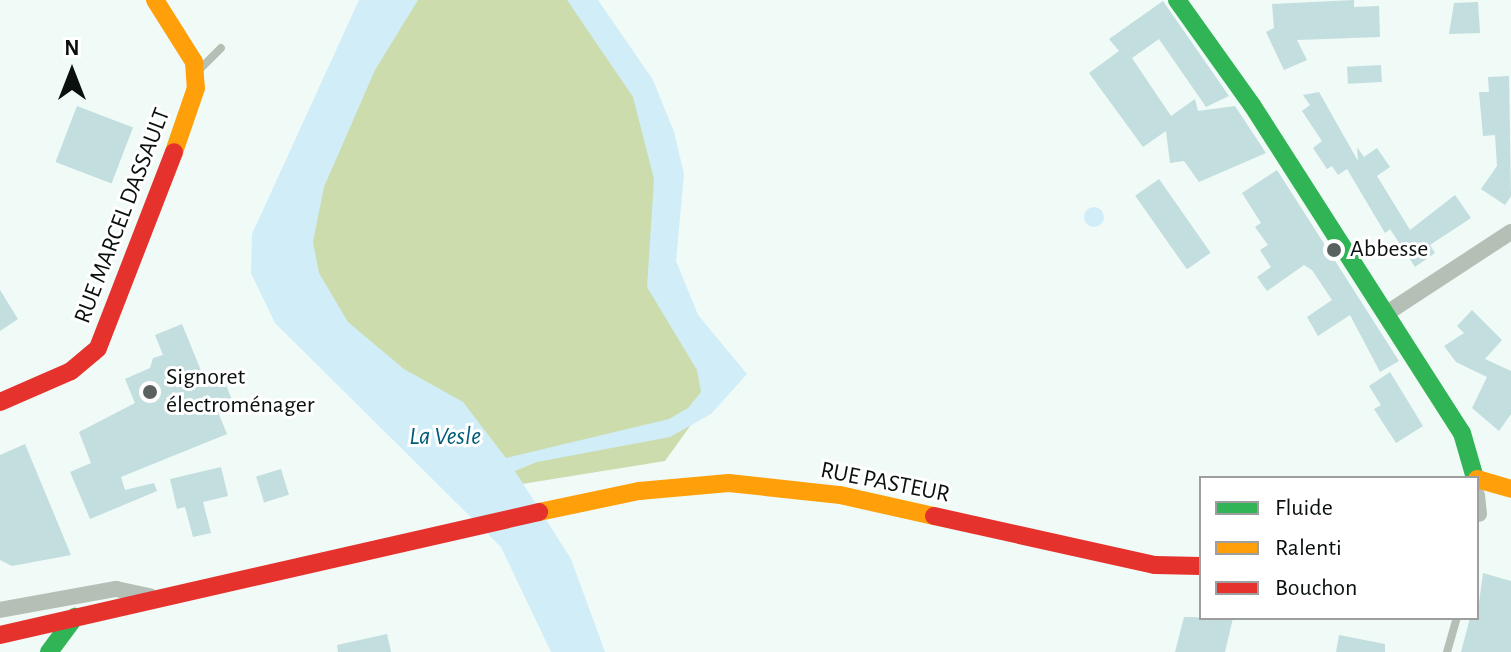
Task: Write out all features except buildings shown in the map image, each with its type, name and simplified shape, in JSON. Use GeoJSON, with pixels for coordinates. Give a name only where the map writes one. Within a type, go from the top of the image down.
{"type":"FeatureCollection","features":[{"type":"Feature","properties":{"kind":"street"},"geometry":{"type":"LineString","coordinates":[[155,0],[194,62],[195,74]]}},
{"type":"Feature","properties":{"kind":"street"},"geometry":{"type":"LineString","coordinates":[[1177,0],[1387,313],[1462,433],[1475,476]]}},
{"type":"Feature","properties":{"kind":"street","name":"RUE MARCEL DASSAULT"},"geometry":{"type":"LineString","coordinates":[[0,402],[71,371],[98,348],[188,116],[195,74]]}},
{"type":"Feature","properties":{"kind":"street"},"geometry":{"type":"LineString","coordinates":[[1387,313],[1511,232]]}},
{"type":"Feature","properties":{"kind":"street"},"geometry":{"type":"LineString","coordinates":[[1479,479],[1511,489]]}},
{"type":"Feature","properties":{"kind":"street","name":"RUE PASTEUR"},"geometry":{"type":"LineString","coordinates":[[0,635],[455,529],[639,491],[729,483],[840,495],[1155,565],[1199,566]]}},
{"type":"Feature","properties":{"kind":"street"},"geometry":{"type":"LineString","coordinates":[[0,610],[116,589],[156,597]]}},
{"type":"Feature","properties":{"kind":"street"},"geometry":{"type":"LineString","coordinates":[[49,652],[75,617]]}},
{"type":"Feature","properties":{"kind":"lane"},"geometry":{"type":"LineString","coordinates":[[195,74],[221,48]]}},
{"type":"Feature","properties":{"kind":"lane"},"geometry":{"type":"LineString","coordinates":[[1447,652],[1456,620]]}},
{"type":"Feature","properties":{"kind":"green space"},"geometry":{"type":"Polygon","coordinates":[[[385,0],[579,0],[641,85],[672,217],[667,284],[718,387],[665,461],[473,492],[262,254],[385,0]]]}},
{"type":"Feature","properties":{"kind":"water","name":"La Vesle"},"geometry":{"type":"Polygon","coordinates":[[[359,0],[418,0],[375,70],[324,187],[313,242],[319,273],[348,322],[404,369],[463,402],[506,458],[669,419],[688,408],[701,392],[697,370],[647,287],[654,179],[633,97],[567,0],[598,0],[653,80],[674,132],[684,174],[676,261],[698,315],[747,374],[711,414],[670,437],[537,462],[515,471],[571,559],[605,652],[551,652],[501,547],[275,323],[251,273],[252,234],[359,0]]]}},
{"type":"Feature","properties":{"kind":"water"},"geometry":{"type":"Polygon","coordinates":[[[1090,207],[1098,207],[1104,217],[1098,227],[1090,227],[1084,221],[1084,213],[1090,207]]]}},
{"type":"Feature","properties":{"kind":"traffic: fast"},"geometry":{"type":"LineString","coordinates":[[1177,0],[1252,105],[1462,433],[1474,476]]}},
{"type":"Feature","properties":{"kind":"traffic: fast"},"geometry":{"type":"LineString","coordinates":[[49,652],[75,617]]}},
{"type":"Feature","properties":{"kind":"traffic: slow"},"geometry":{"type":"LineString","coordinates":[[155,0],[194,62],[196,88],[174,152]]}},
{"type":"Feature","properties":{"kind":"traffic: slow"},"geometry":{"type":"LineString","coordinates":[[1479,480],[1511,489]]}},
{"type":"Feature","properties":{"kind":"traffic: slow"},"geometry":{"type":"LineString","coordinates":[[539,512],[639,491],[729,483],[840,495],[934,516]]}},
{"type":"Feature","properties":{"kind":"traffic: jam"},"geometry":{"type":"LineString","coordinates":[[0,402],[71,371],[98,348],[174,152]]}},
{"type":"Feature","properties":{"kind":"traffic: jam"},"geometry":{"type":"LineString","coordinates":[[0,635],[539,512]]}},
{"type":"Feature","properties":{"kind":"traffic: jam"},"geometry":{"type":"LineString","coordinates":[[934,516],[1155,565],[1199,566]]}},
{"type":"Feature","properties":{"kind":"place","name":"Abbesse"},"geometry":{"type":"Point","coordinates":[1334,250]}},
{"type":"Feature","properties":{"kind":"place","name":"Signoret électroménager"},"geometry":{"type":"Point","coordinates":[150,392]}}]}
